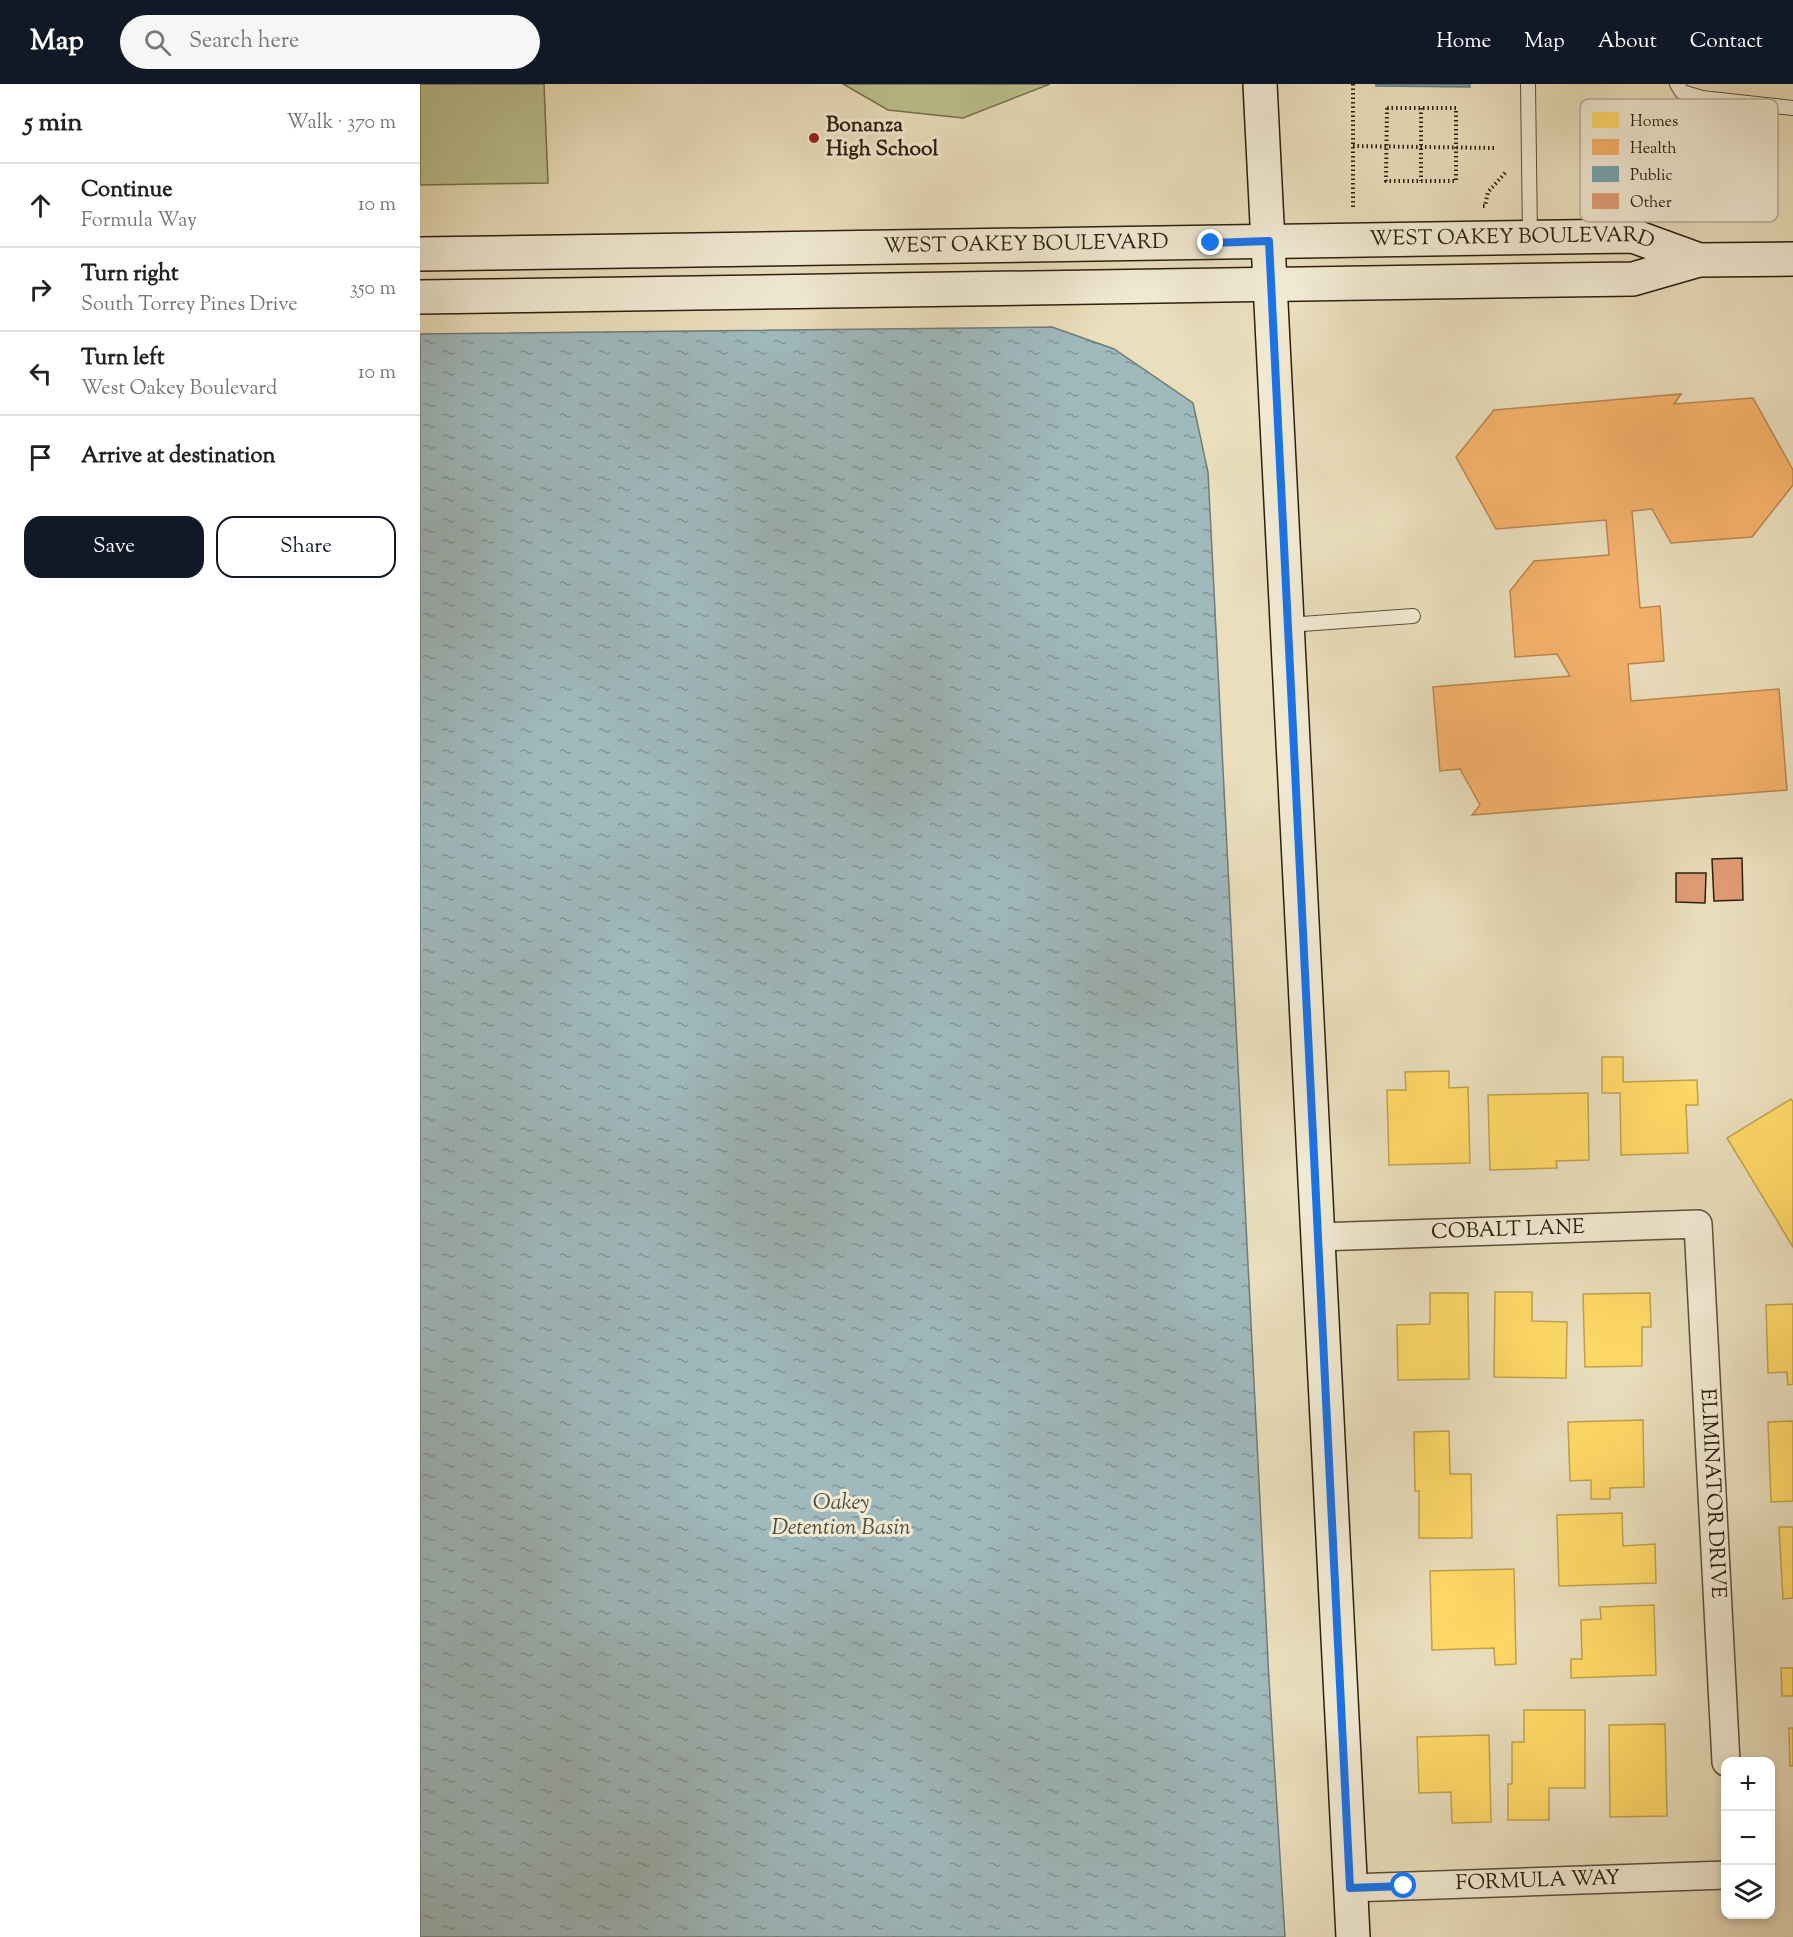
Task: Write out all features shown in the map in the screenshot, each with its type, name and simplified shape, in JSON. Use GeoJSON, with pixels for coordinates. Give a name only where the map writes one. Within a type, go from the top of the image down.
{"type":"FeatureCollection","features":[{"type":"Feature","properties":{"kind":"main road"},"geometry":{"type":"LineString","coordinates":[[1260,84],[1353,1937]]}},
{"type":"Feature","properties":{"kind":"main road","name":"WEST OAKEY BOULEVARD"},"geometry":{"type":"LineString","coordinates":[[420,254],[1633,236],[1699,260]]}},
{"type":"Feature","properties":{"kind":"main road"},"geometry":{"type":"LineString","coordinates":[[1530,237],[1530,280]]}},
{"type":"Feature","properties":{"kind":"main road","name":"WEST OAKEY BOULEVARD"},"geometry":{"type":"LineString","coordinates":[[420,297],[1633,279],[1699,260],[1793,259]]}},
{"type":"Feature","properties":{"kind":"street","name":"COBALT LANE"},"geometry":{"type":"LineString","coordinates":[[1318,1237],[1698,1224]]}},
{"type":"Feature","properties":{"kind":"street","name":"ELIMINATOR DRIVE"},"geometry":{"type":"LineString","coordinates":[[1698,1224],[1726,1757]]}},
{"type":"Feature","properties":{"kind":"street","name":"FORMULA WAY"},"geometry":{"type":"LineString","coordinates":[[1350,1888],[1721,1875]]}},
{"type":"Feature","properties":{"kind":"lane"},"geometry":{"type":"LineString","coordinates":[[1528,84],[1530,237]]}},
{"type":"Feature","properties":{"kind":"lane"},"geometry":{"type":"LineString","coordinates":[[1677,84],[1682,92],[1711,99]]}},
{"type":"Feature","properties":{"kind":"lane"},"geometry":{"type":"LineString","coordinates":[[1778,106],[1793,108]]}},
{"type":"Feature","properties":{"kind":"lane"},"geometry":{"type":"LineString","coordinates":[[1288,625],[1413,616]]}},
{"type":"Feature","properties":{"kind":"path"},"geometry":{"type":"LineString","coordinates":[[1353,84],[1353,207],[1365,207]]}},
{"type":"Feature","properties":{"kind":"path"},"geometry":{"type":"LineString","coordinates":[[1387,108],[1421,108],[1456,108],[1456,181],[1386,181],[1387,108]]}},
{"type":"Feature","properties":{"kind":"path"},"geometry":{"type":"LineString","coordinates":[[1421,108],[1421,181]]}},
{"type":"Feature","properties":{"kind":"path"},"geometry":{"type":"LineString","coordinates":[[1353,146],[1494,148]]}},
{"type":"Feature","properties":{"kind":"path"},"geometry":{"type":"LineString","coordinates":[[1473,206],[1485,206],[1488,192],[1509,169]]}},
{"type":"Feature","properties":{"kind":"green space"},"geometry":{"type":"Polygon","coordinates":[[[420,84],[544,84],[548,183],[420,185],[420,84]]]}},
{"type":"Feature","properties":{"kind":"green space"},"geometry":{"type":"Polygon","coordinates":[[[843,84],[1050,84],[963,118],[888,110],[843,84]]]}},
{"type":"Feature","properties":{"kind":"water","name":"Oakey Detention Basin"},"geometry":{"type":"Polygon","coordinates":[[[1052,327],[1114,349],[1193,403],[1208,472],[1269,1680],[1285,1937],[420,1937],[420,334],[1052,327]]]}},
{"type":"Feature","properties":{"kind":"building: Homes"},"geometry":{"type":"Polygon","coordinates":[[[1602,1057],[1623,1057],[1623,1082],[1697,1080],[1698,1105],[1686,1105],[1688,1153],[1621,1155],[1620,1093],[1602,1093],[1602,1057]]]}},
{"type":"Feature","properties":{"kind":"building: Homes"},"geometry":{"type":"Polygon","coordinates":[[[1449,1071],[1449,1088],[1468,1087],[1470,1163],[1389,1165],[1387,1090],[1406,1090],[1405,1072],[1449,1071]]]}},
{"type":"Feature","properties":{"kind":"building: Homes"},"geometry":{"type":"Polygon","coordinates":[[[1588,1093],[1589,1160],[1556,1161],[1557,1168],[1490,1170],[1488,1095],[1588,1093]]]}},
{"type":"Feature","properties":{"kind":"building: Homes"},"geometry":{"type":"Polygon","coordinates":[[[1791,1099],[1793,1102],[1793,1247],[1727,1138],[1791,1099]]]}},
{"type":"Feature","properties":{"kind":"building: Homes"},"geometry":{"type":"Polygon","coordinates":[[[1495,1292],[1532,1292],[1532,1321],[1567,1322],[1566,1378],[1494,1377],[1495,1292]]]}},
{"type":"Feature","properties":{"kind":"building: Homes"},"geometry":{"type":"Polygon","coordinates":[[[1430,1293],[1468,1293],[1469,1379],[1398,1380],[1397,1325],[1430,1324],[1430,1293]]]}},
{"type":"Feature","properties":{"kind":"building: Homes"},"geometry":{"type":"Polygon","coordinates":[[[1650,1293],[1651,1327],[1642,1327],[1642,1366],[1585,1367],[1583,1294],[1650,1293]]]}},
{"type":"Feature","properties":{"kind":"building: Homes"},"geometry":{"type":"Polygon","coordinates":[[[1793,1304],[1793,1384],[1788,1385],[1787,1372],[1768,1373],[1766,1305],[1793,1304]]]}},
{"type":"Feature","properties":{"kind":"building: Homes"},"geometry":{"type":"Polygon","coordinates":[[[1643,1420],[1644,1487],[1610,1488],[1610,1499],[1591,1499],[1591,1480],[1570,1481],[1568,1422],[1643,1420]]]}},
{"type":"Feature","properties":{"kind":"building: Homes"},"geometry":{"type":"Polygon","coordinates":[[[1793,1421],[1793,1501],[1771,1502],[1768,1422],[1793,1421]]]}},
{"type":"Feature","properties":{"kind":"building: Homes"},"geometry":{"type":"Polygon","coordinates":[[[1449,1431],[1450,1474],[1471,1474],[1472,1538],[1419,1538],[1419,1491],[1415,1491],[1414,1432],[1449,1431]]]}},
{"type":"Feature","properties":{"kind":"building: Homes"},"geometry":{"type":"Polygon","coordinates":[[[1622,1513],[1623,1546],[1655,1544],[1656,1583],[1559,1586],[1557,1515],[1622,1513]]]}},
{"type":"Feature","properties":{"kind":"building: Homes"},"geometry":{"type":"Polygon","coordinates":[[[1779,1527],[1793,1527],[1793,1598],[1783,1599],[1779,1527]]]}},
{"type":"Feature","properties":{"kind":"building: Homes"},"geometry":{"type":"Polygon","coordinates":[[[1514,1569],[1516,1664],[1495,1665],[1494,1648],[1432,1650],[1430,1571],[1514,1569]]]}},
{"type":"Feature","properties":{"kind":"building: Homes"},"geometry":{"type":"Polygon","coordinates":[[[1654,1605],[1656,1675],[1571,1678],[1571,1659],[1582,1659],[1581,1620],[1601,1619],[1600,1607],[1654,1605]]]}},
{"type":"Feature","properties":{"kind":"building: Homes"},"geometry":{"type":"Polygon","coordinates":[[[1781,1668],[1793,1668],[1793,1696],[1782,1696],[1781,1668]]]}},
{"type":"Feature","properties":{"kind":"building: Homes"},"geometry":{"type":"Polygon","coordinates":[[[1524,1710],[1585,1710],[1585,1788],[1549,1788],[1549,1820],[1508,1820],[1508,1784],[1512,1784],[1512,1742],[1524,1742],[1524,1710]]]}},
{"type":"Feature","properties":{"kind":"building: Homes"},"geometry":{"type":"Polygon","coordinates":[[[1665,1724],[1667,1816],[1610,1817],[1609,1725],[1665,1724]]]}},
{"type":"Feature","properties":{"kind":"building: Homes"},"geometry":{"type":"Polygon","coordinates":[[[1789,1728],[1793,1728],[1793,1766],[1790,1766],[1789,1728]]]}},
{"type":"Feature","properties":{"kind":"building: Homes"},"geometry":{"type":"Polygon","coordinates":[[[1489,1735],[1491,1822],[1452,1823],[1451,1792],[1419,1793],[1417,1737],[1489,1735]]]}},
{"type":"Feature","properties":{"kind":"building: Health"},"geometry":{"type":"Polygon","coordinates":[[[1681,394],[1674,404],[1753,398],[1793,470],[1793,485],[1752,537],[1671,543],[1652,509],[1632,511],[1640,608],[1660,606],[1664,661],[1628,664],[1631,701],[1779,689],[1787,790],[1472,815],[1480,805],[1460,769],[1440,771],[1433,687],[1570,676],[1557,654],[1515,657],[1510,591],[1534,561],[1609,555],[1606,520],[1496,529],[1456,457],[1494,410],[1681,394]]]}},
{"type":"Feature","properties":{"kind":"building: Public"},"geometry":{"type":"Polygon","coordinates":[[[1376,84],[1470,84],[1470,87],[1376,86],[1376,84]]]}},
{"type":"Feature","properties":{"kind":"building: Other"},"geometry":{"type":"Polygon","coordinates":[[[1742,858],[1743,900],[1714,901],[1712,859],[1742,858]]]}},
{"type":"Feature","properties":{"kind":"building: Other"},"geometry":{"type":"Polygon","coordinates":[[[1676,873],[1706,873],[1705,903],[1676,902],[1676,873]]]}},
{"type":"Feature","properties":{"kind":"place","name":"Bonanza High School"},"geometry":{"type":"Point","coordinates":[814,138]}},
{"type":"Feature","properties":{"kind":"route"},"geometry":{"type":"LineString","coordinates":[[1211,243],[1269,241],[1350,1888],[1404,1886]]}}]}
